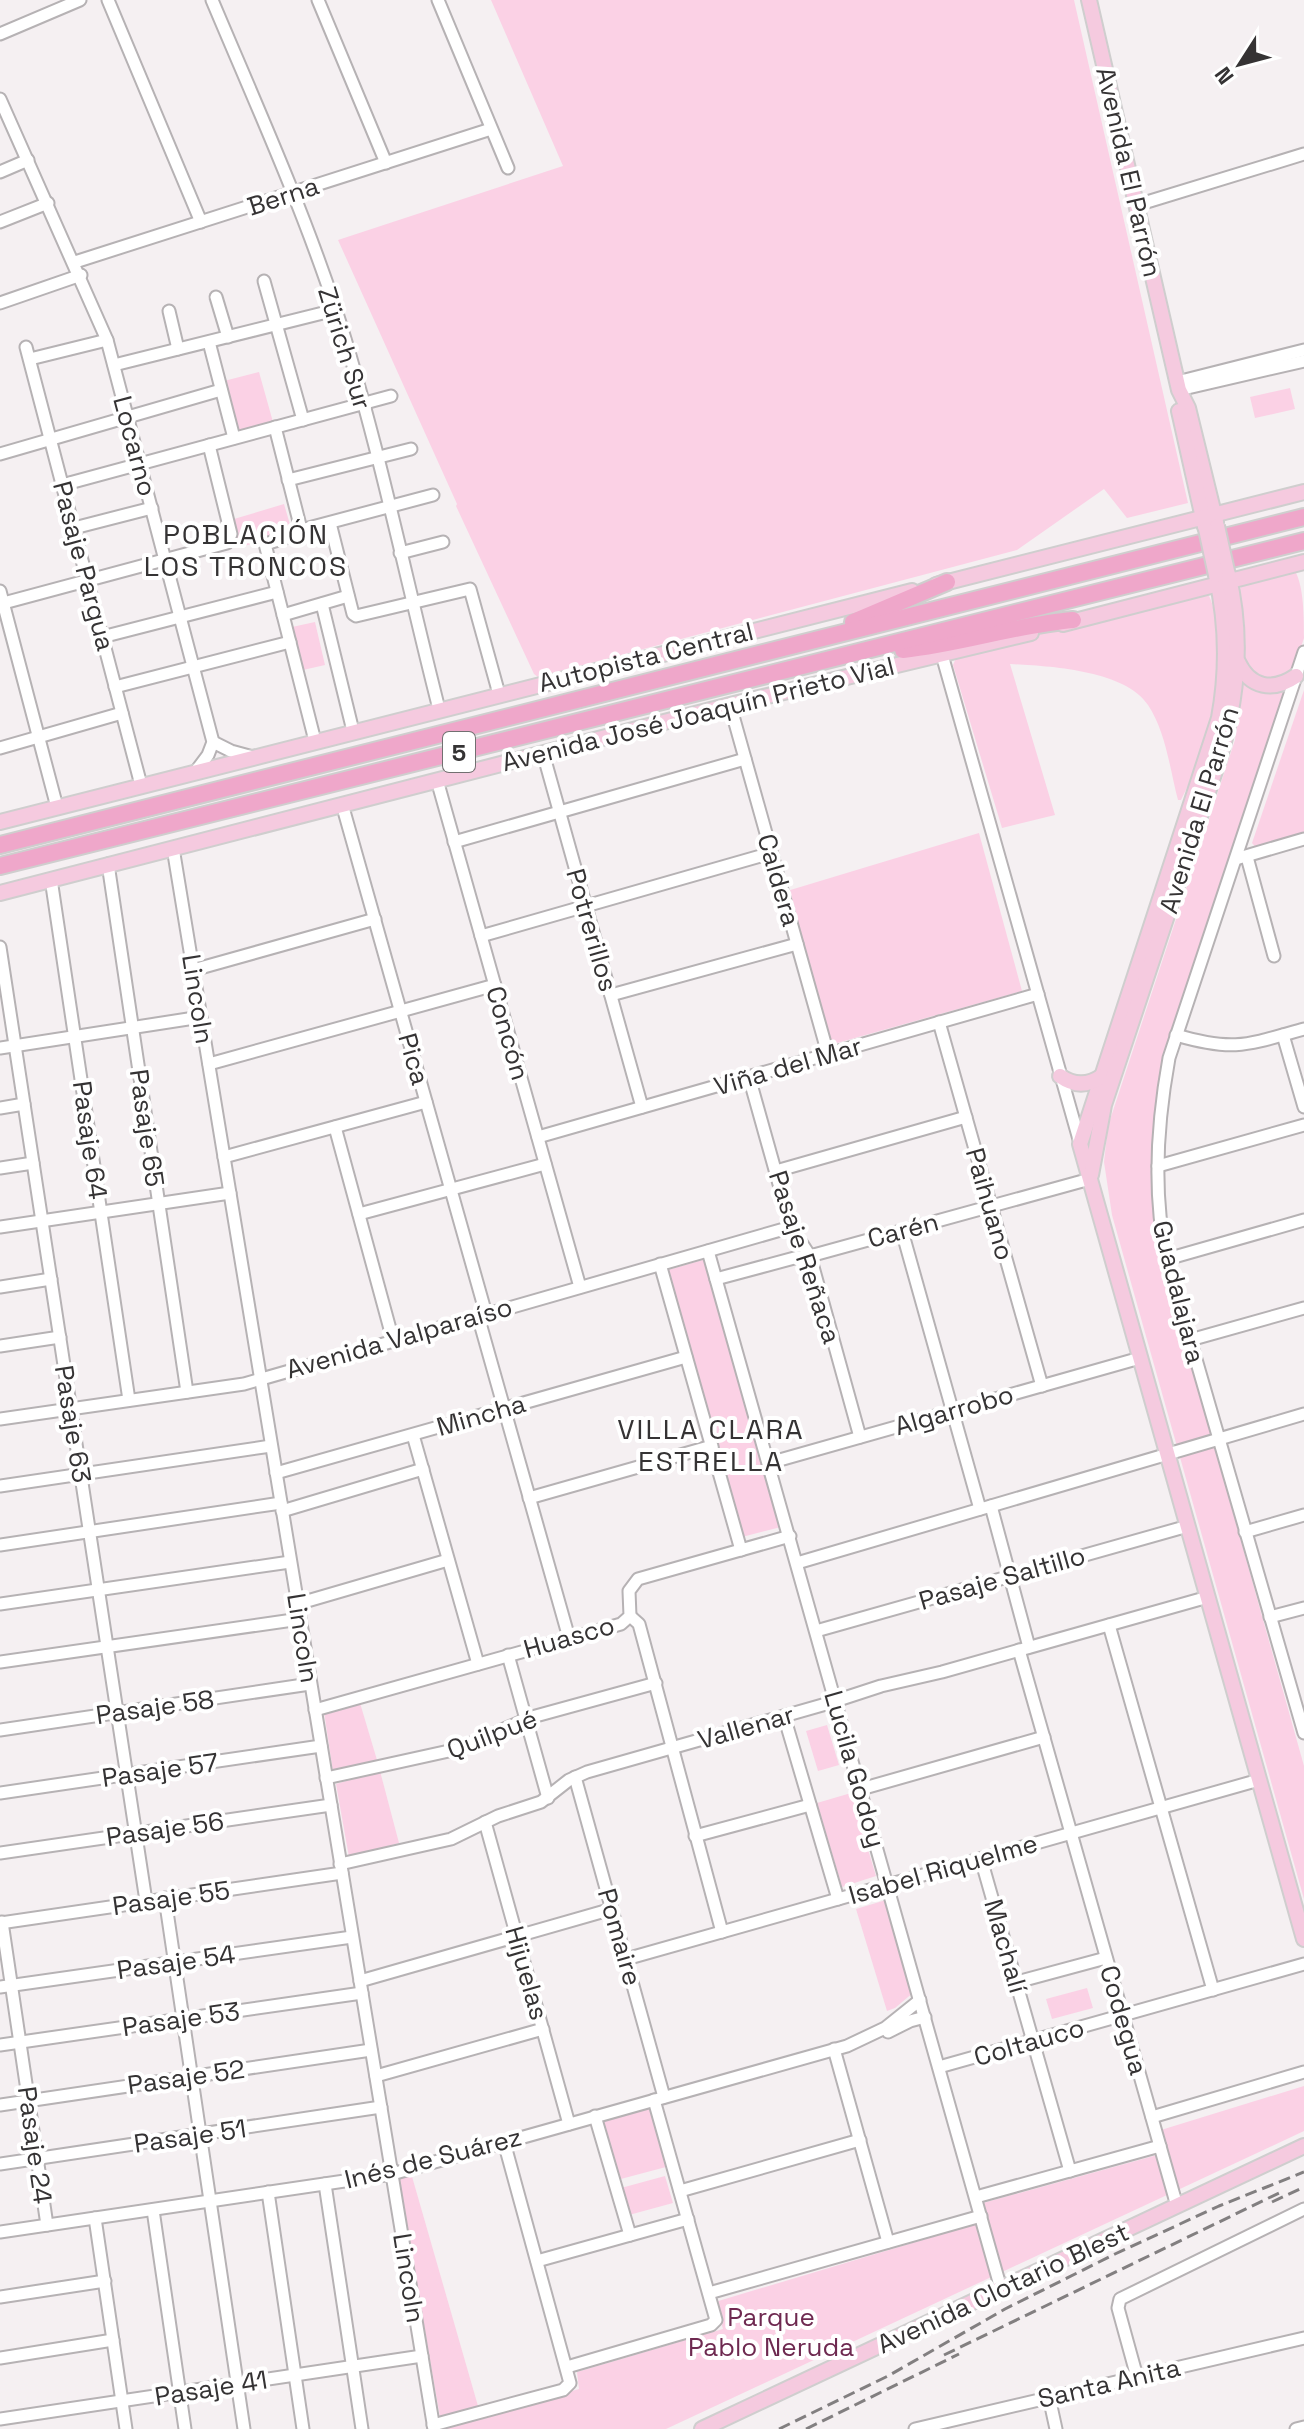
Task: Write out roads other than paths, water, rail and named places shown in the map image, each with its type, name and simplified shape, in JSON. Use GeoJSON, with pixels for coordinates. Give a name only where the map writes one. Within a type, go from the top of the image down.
{"type":"FeatureCollection","features":[{"type":"Feature","properties":{"kind":"highway","name":"Autopista Central"},"geometry":{"type":"LineString","coordinates":[[0,845],[1304,517]]}},
{"type":"Feature","properties":{"kind":"highway","name":"Autopista Central"},"geometry":{"type":"LineString","coordinates":[[0,866],[1304,541]]}},
{"type":"Feature","properties":{"kind":"highway"},"geometry":{"type":"LineString","coordinates":[[805,642],[947,582]]}},
{"type":"Feature","properties":{"kind":"highway"},"geometry":{"type":"LineString","coordinates":[[854,653],[936,645],[1025,626],[1073,620]]}},
{"type":"Feature","properties":{"kind":"main road","name":"Avenida El Parrón"},"geometry":{"type":"LineString","coordinates":[[1089,0],[1178,386],[1188,408],[1210,522],[1237,633],[1234,698],[1226,736],[1104,1105],[1090,1179]]}},
{"type":"Feature","properties":{"kind":"main road"},"geometry":{"type":"LineString","coordinates":[[0,822],[947,582],[1210,522],[1304,492]]}},
{"type":"Feature","properties":{"kind":"main road","name":"Avenida José Joaquín Prieto Vial"},"geometry":{"type":"LineString","coordinates":[[0,893],[730,705],[942,655],[1223,578],[1304,564]]}},
{"type":"Feature","properties":{"kind":"main road","name":"Avenida El Parrón"},"geometry":{"type":"LineString","coordinates":[[1080,1144],[1219,718],[1226,655],[1223,578]]}},
{"type":"Feature","properties":{"kind":"main road"},"geometry":{"type":"LineString","coordinates":[[1237,662],[1246,676],[1260,685],[1279,685],[1296,676]]}},
{"type":"Feature","properties":{"kind":"main road"},"geometry":{"type":"LineString","coordinates":[[1060,1076],[1080,1084],[1093,1082],[1102,1076]]}},
{"type":"Feature","properties":{"kind":"main road"},"geometry":{"type":"LineString","coordinates":[[1080,1144],[1304,1939]]}},
{"type":"Feature","properties":{"kind":"main road","name":"Avenida Clotario Blest"},"geometry":{"type":"LineString","coordinates":[[702,2429],[1304,2146]]}},
{"type":"Feature","properties":{"kind":"street"},"geometry":{"type":"LineString","coordinates":[[0,34],[80,0]]}},
{"type":"Feature","properties":{"kind":"street"},"geometry":{"type":"LineString","coordinates":[[108,0],[201,222]]}},
{"type":"Feature","properties":{"kind":"street","name":"Zürich Sur"},"geometry":{"type":"LineString","coordinates":[[212,0],[292,193],[335,310],[362,403],[439,709]]}},
{"type":"Feature","properties":{"kind":"street"},"geometry":{"type":"LineString","coordinates":[[318,0],[386,163]]}},
{"type":"Feature","properties":{"kind":"street"},"geometry":{"type":"LineString","coordinates":[[438,0],[508,168]]}},
{"type":"Feature","properties":{"kind":"street","name":"Locarno"},"geometry":{"type":"LineString","coordinates":[[1,106],[81,275],[107,340],[213,742]]}},
{"type":"Feature","properties":{"kind":"street","name":"Berna"},"geometry":{"type":"LineString","coordinates":[[75,262],[491,129]]}},
{"type":"Feature","properties":{"kind":"street"},"geometry":{"type":"LineString","coordinates":[[1137,205],[1304,154]]}},
{"type":"Feature","properties":{"kind":"street"},"geometry":{"type":"LineString","coordinates":[[0,172],[28,160]]}},
{"type":"Feature","properties":{"kind":"street"},"geometry":{"type":"LineString","coordinates":[[0,222],[48,203]]}},
{"type":"Feature","properties":{"kind":"street"},"geometry":{"type":"LineString","coordinates":[[0,303],[81,275]]}},
{"type":"Feature","properties":{"kind":"street"},"geometry":{"type":"LineString","coordinates":[[264,281],[303,420]]}},
{"type":"Feature","properties":{"kind":"street"},"geometry":{"type":"LineString","coordinates":[[216,297],[228,337]]}},
{"type":"Feature","properties":{"kind":"street"},"geometry":{"type":"LineString","coordinates":[[114,365],[335,310]]}},
{"type":"Feature","properties":{"kind":"street"},"geometry":{"type":"LineString","coordinates":[[169,311],[178,349]]}},
{"type":"Feature","properties":{"kind":"street"},"geometry":{"type":"LineString","coordinates":[[30,359],[107,340]]}},
{"type":"Feature","properties":{"kind":"street"},"geometry":{"type":"LineString","coordinates":[[209,342],[234,438]]}},
{"type":"Feature","properties":{"kind":"street","name":"Pasaje Pargua"},"geometry":{"type":"LineString","coordinates":[[26,347],[141,785]]}},
{"type":"Feature","properties":{"kind":"street"},"geometry":{"type":"LineString","coordinates":[[1178,386],[1304,350]]}},
{"type":"Feature","properties":{"kind":"street"},"geometry":{"type":"LineString","coordinates":[[1178,386],[1304,361]]}},
{"type":"Feature","properties":{"kind":"street"},"geometry":{"type":"LineString","coordinates":[[0,454],[221,390]]}},
{"type":"Feature","properties":{"kind":"street"},"geometry":{"type":"LineString","coordinates":[[62,485],[391,396]]}},
{"type":"Feature","properties":{"kind":"street"},"geometry":{"type":"LineString","coordinates":[[275,427],[301,532]]}},
{"type":"Feature","properties":{"kind":"street"},"geometry":{"type":"LineString","coordinates":[[2,604],[227,543],[231,534],[209,445]]}},
{"type":"Feature","properties":{"kind":"street"},"geometry":{"type":"LineString","coordinates":[[288,480],[411,449]]}},
{"type":"Feature","properties":{"kind":"street"},"geometry":{"type":"LineString","coordinates":[[315,741],[265,544],[433,495]]}},
{"type":"Feature","properties":{"kind":"street"},"geometry":{"type":"LineString","coordinates":[[74,528],[152,508]]}},
{"type":"Feature","properties":{"kind":"street"},"geometry":{"type":"LineString","coordinates":[[330,523],[356,616],[470,589],[499,694]]}},
{"type":"Feature","properties":{"kind":"street"},"geometry":{"type":"LineString","coordinates":[[400,553],[443,542]]}},
{"type":"Feature","properties":{"kind":"street"},"geometry":{"type":"LineString","coordinates":[[0,591],[57,807]]}},
{"type":"Feature","properties":{"kind":"street"},"geometry":{"type":"LineString","coordinates":[[102,637],[277,592]]}},
{"type":"Feature","properties":{"kind":"street"},"geometry":{"type":"LineString","coordinates":[[283,615],[348,596]]}},
{"type":"Feature","properties":{"kind":"street"},"geometry":{"type":"LineString","coordinates":[[322,604],[353,731]]}},
{"type":"Feature","properties":{"kind":"street"},"geometry":{"type":"LineString","coordinates":[[115,687],[290,642]]}},
{"type":"Feature","properties":{"kind":"street","name":"Guadalajara"},"geometry":{"type":"LineString","coordinates":[[1304,652],[1241,858],[1176,1035],[1166,1076],[1158,1166],[1158,1207],[1167,1259],[1270,1617],[1301,1703],[1304,1733]]}},
{"type":"Feature","properties":{"kind":"street"},"geometry":{"type":"LineString","coordinates":[[942,655],[1080,1144]]}},
{"type":"Feature","properties":{"kind":"street","name":"Caldera"},"geometry":{"type":"LineString","coordinates":[[730,705],[828,1054]]}},
{"type":"Feature","properties":{"kind":"street"},"geometry":{"type":"LineString","coordinates":[[0,748],[122,713]]}},
{"type":"Feature","properties":{"kind":"street"},"geometry":{"type":"LineString","coordinates":[[196,771],[213,742],[253,757]]}},
{"type":"Feature","properties":{"kind":"street","name":"Potrerillos"},"geometry":{"type":"LineString","coordinates":[[543,753],[642,1107]]}},
{"type":"Feature","properties":{"kind":"street"},"geometry":{"type":"LineString","coordinates":[[454,842],[745,759]]}},
{"type":"Feature","properties":{"kind":"street","name":"Concón"},"geometry":{"type":"LineString","coordinates":[[437,780],[580,1287]]}},
{"type":"Feature","properties":{"kind":"street","name":"Pica"},"geometry":{"type":"LineString","coordinates":[[342,804],[451,1189],[504,1409],[569,1638]]}},
{"type":"Feature","properties":{"kind":"street"},"geometry":{"type":"LineString","coordinates":[[1274,956],[1241,858],[1304,839]]}},
{"type":"Feature","properties":{"kind":"street","name":"Lincoln"},"geometry":{"type":"LineString","coordinates":[[173,848],[434,2427]]}},
{"type":"Feature","properties":{"kind":"street"},"geometry":{"type":"LineString","coordinates":[[481,936],[771,853]]}},
{"type":"Feature","properties":{"kind":"street","name":"Pasaje 65"},"geometry":{"type":"LineString","coordinates":[[108,864],[187,1392]]}},
{"type":"Feature","properties":{"kind":"street","name":"Pasaje 64"},"geometry":{"type":"LineString","coordinates":[[51,879],[129,1400]]}},
{"type":"Feature","properties":{"kind":"street"},"geometry":{"type":"LineString","coordinates":[[193,970],[375,919]]}},
{"type":"Feature","properties":{"kind":"street"},"geometry":{"type":"LineString","coordinates":[[611,995],[797,944]]}},
{"type":"Feature","properties":{"kind":"street","name":"Pasaje 63"},"geometry":{"type":"LineString","coordinates":[[0,947],[3,988],[15,1045],[146,1901]]}},
{"type":"Feature","properties":{"kind":"street"},"geometry":{"type":"LineString","coordinates":[[209,1064],[495,985]]}},
{"type":"Feature","properties":{"kind":"street","name":"Viña del Mar"},"geometry":{"type":"LineString","coordinates":[[538,1137],[1038,994]]}},
{"type":"Feature","properties":{"kind":"street"},"geometry":{"type":"LineString","coordinates":[[0,1048],[201,1017]]}},
{"type":"Feature","properties":{"kind":"street","name":"Paihuano"},"geometry":{"type":"LineString","coordinates":[[939,1022],[1042,1386]]}},
{"type":"Feature","properties":{"kind":"street"},"geometry":{"type":"LineString","coordinates":[[1176,1035],[1226,1047],[1244,1046],[1304,1029]]}},
{"type":"Feature","properties":{"kind":"street"},"geometry":{"type":"LineString","coordinates":[[1283,1035],[1304,1107]]}},
{"type":"Feature","properties":{"kind":"street","name":"Pasaje Reñaca"},"geometry":{"type":"LineString","coordinates":[[749,1077],[791,1227],[810,1256],[860,1437]]}},
{"type":"Feature","properties":{"kind":"street"},"geometry":{"type":"LineString","coordinates":[[224,1157],[426,1102]]}},
{"type":"Feature","properties":{"kind":"street"},"geometry":{"type":"LineString","coordinates":[[0,1108],[24,1104]]}},
{"type":"Feature","properties":{"kind":"street"},"geometry":{"type":"LineString","coordinates":[[776,1171],[966,1117]]}},
{"type":"Feature","properties":{"kind":"street"},"geometry":{"type":"LineString","coordinates":[[1158,1166],[1304,1125]]}},
{"type":"Feature","properties":{"kind":"street"},"geometry":{"type":"LineString","coordinates":[[335,1127],[393,1340]]}},
{"type":"Feature","properties":{"kind":"street"},"geometry":{"type":"LineString","coordinates":[[0,1168],[33,1163]]}},
{"type":"Feature","properties":{"kind":"street"},"geometry":{"type":"LineString","coordinates":[[359,1214],[545,1164]]}},
{"type":"Feature","properties":{"kind":"street","name":"Carén"},"geometry":{"type":"LineString","coordinates":[[716,1279],[1090,1179]]}},
{"type":"Feature","properties":{"kind":"street"},"geometry":{"type":"LineString","coordinates":[[0,1227],[230,1193]]}},
{"type":"Feature","properties":{"kind":"street"},"geometry":{"type":"LineString","coordinates":[[1167,1259],[1304,1220]]}},
{"type":"Feature","properties":{"kind":"street","name":"Avenida Valparaíso"},"geometry":{"type":"LineString","coordinates":[[0,1419],[244,1384],[791,1227]]}},
{"type":"Feature","properties":{"kind":"street","name":"Codegua"},"geometry":{"type":"LineString","coordinates":[[902,1231],[953,1411],[1010,1576],[1044,1737],[1177,2206]]}},
{"type":"Feature","properties":{"kind":"street","name":"Lucila Godoy"},"geometry":{"type":"LineString","coordinates":[[708,1251],[1001,2289]]}},
{"type":"Feature","properties":{"kind":"street"},"geometry":{"type":"LineString","coordinates":[[660,1264],[741,1550]]}},
{"type":"Feature","properties":{"kind":"street"},"geometry":{"type":"LineString","coordinates":[[0,1287],[51,1279]]}},
{"type":"Feature","properties":{"kind":"street"},"geometry":{"type":"LineString","coordinates":[[1190,1340],[1304,1308]]}},
{"type":"Feature","properties":{"kind":"street"},"geometry":{"type":"LineString","coordinates":[[0,1346],[60,1337]]}},
{"type":"Feature","properties":{"kind":"street","name":"Mincha"},"geometry":{"type":"LineString","coordinates":[[276,1473],[686,1357]]}},
{"type":"Feature","properties":{"kind":"street","name":"Algarrobo"},"geometry":{"type":"LineString","coordinates":[[769,1463],[1140,1358]]}},
{"type":"Feature","properties":{"kind":"street"},"geometry":{"type":"LineString","coordinates":[[797,1563],[1304,1414]]}},
{"type":"Feature","properties":{"kind":"street"},"geometry":{"type":"LineString","coordinates":[[413,1435],[478,1664]]}},
{"type":"Feature","properties":{"kind":"street"},"geometry":{"type":"LineString","coordinates":[[0,1486],[271,1446]]}},
{"type":"Feature","properties":{"kind":"street"},"geometry":{"type":"LineString","coordinates":[[529,1498],[712,1446]]}},
{"type":"Feature","properties":{"kind":"street"},"geometry":{"type":"LineString","coordinates":[[0,1545],[281,1507],[423,1469]]}},
{"type":"Feature","properties":{"kind":"street"},"geometry":{"type":"LineString","coordinates":[[1245,1532],[1304,1515]]}},
{"type":"Feature","properties":{"kind":"street","name":"Pasaje Saltillo"},"geometry":{"type":"LineString","coordinates":[[816,1631],[1188,1526]]}},
{"type":"Feature","properties":{"kind":"street","name":"Huasco"},"geometry":{"type":"LineString","coordinates":[[315,1710],[621,1624],[630,1616],[629,1591],[638,1579],[790,1536]]}},
{"type":"Feature","properties":{"kind":"street"},"geometry":{"type":"LineString","coordinates":[[297,1604],[448,1560]]}},
{"type":"Feature","properties":{"kind":"street"},"geometry":{"type":"LineString","coordinates":[[0,1604],[290,1562]]}},
{"type":"Feature","properties":{"kind":"street","name":"Vallenar"},"geometry":{"type":"LineString","coordinates":[[341,1868],[442,1842],[548,1798],[575,1777],[836,1700],[1208,1597]]}},
{"type":"Feature","properties":{"kind":"street"},"geometry":{"type":"LineString","coordinates":[[1270,1617],[1304,1608]]}},
{"type":"Feature","properties":{"kind":"street"},"geometry":{"type":"LineString","coordinates":[[630,1616],[639,1624],[722,1932]]}},
{"type":"Feature","properties":{"kind":"street"},"geometry":{"type":"LineString","coordinates":[[0,1662],[300,1619]]}},
{"type":"Feature","properties":{"kind":"street"},"geometry":{"type":"LineString","coordinates":[[1109,1625],[1213,1990]]}},
{"type":"Feature","properties":{"kind":"street"},"geometry":{"type":"LineString","coordinates":[[508,1655],[548,1798]]}},
{"type":"Feature","properties":{"kind":"street","name":"Quilpué"},"geometry":{"type":"LineString","coordinates":[[326,1778],[458,1749],[526,1720],[656,1683]]}},
{"type":"Feature","properties":{"kind":"street","name":"Pasaje 58"},"geometry":{"type":"LineString","coordinates":[[0,1730],[310,1684]]}},
{"type":"Feature","properties":{"kind":"street"},"geometry":{"type":"LineString","coordinates":[[784,1716],[838,1899]]}},
{"type":"Feature","properties":{"kind":"street"},"geometry":{"type":"LineString","coordinates":[[861,1789],[1044,1737]]}},
{"type":"Feature","properties":{"kind":"street","name":"Pasaje 57"},"geometry":{"type":"LineString","coordinates":[[0,1793],[321,1746]]}},
{"type":"Feature","properties":{"kind":"street","name":"Pomaire"},"geometry":{"type":"LineString","coordinates":[[567,2367],[715,2323],[680,2191],[626,1959],[575,1777]]}},
{"type":"Feature","properties":{"kind":"street","name":"Isabel Riquelme"},"geometry":{"type":"LineString","coordinates":[[626,1959],[1259,1780]]}},
{"type":"Feature","properties":{"kind":"street","name":"Pasaje 56"},"geometry":{"type":"LineString","coordinates":[[0,1853],[331,1805]]}},
{"type":"Feature","properties":{"kind":"street"},"geometry":{"type":"LineString","coordinates":[[695,1836],[810,1805]]}},
{"type":"Feature","properties":{"kind":"street","name":"Hijuelas"},"geometry":{"type":"LineString","coordinates":[[485,1822],[569,2124]]}},
{"type":"Feature","properties":{"kind":"street","name":"Machalí"},"geometry":{"type":"LineString","coordinates":[[981,1859],[1070,2171]]}},
{"type":"Feature","properties":{"kind":"street","name":"Pasaje 55"},"geometry":{"type":"LineString","coordinates":[[1,1922],[341,1868]]}},
{"type":"Feature","properties":{"kind":"street"},"geometry":{"type":"LineString","coordinates":[[165,1898],[244,2429]]}},
{"type":"Feature","properties":{"kind":"street","name":"Pasaje 53"},"geometry":{"type":"LineString","coordinates":[[0,2045],[183,2019],[361,1987],[517,1936],[612,1909]]}},
{"type":"Feature","properties":{"kind":"street","name":"Pasaje 24"},"geometry":{"type":"LineString","coordinates":[[1,1922],[6,1986],[20,2043],[47,2225]]}},
{"type":"Feature","properties":{"kind":"street","name":"Pasaje 54"},"geometry":{"type":"LineString","coordinates":[[6,1986],[352,1937]]}},
{"type":"Feature","properties":{"kind":"street"},"geometry":{"type":"LineString","coordinates":[[1017,1982],[1106,1958]]}},
{"type":"Feature","properties":{"kind":"street","name":"Coltauco"},"geometry":{"type":"LineString","coordinates":[[939,2067],[1304,1964]]}},
{"type":"Feature","properties":{"kind":"street","name":"Inés de Suárez"},"geometry":{"type":"LineString","coordinates":[[858,2042],[885,2028],[920,2000]]}},
{"type":"Feature","properties":{"kind":"street","name":"Inés de Suárez"},"geometry":{"type":"LineString","coordinates":[[0,2232],[392,2174],[874,2038],[925,2017]]}},
{"type":"Feature","properties":{"kind":"street"},"geometry":{"type":"LineString","coordinates":[[376,2076],[543,2029]]}},
{"type":"Feature","properties":{"kind":"street"},"geometry":{"type":"LineString","coordinates":[[834,2049],[888,2242]]}},
{"type":"Feature","properties":{"kind":"street","name":"Pasaje 52"},"geometry":{"type":"LineString","coordinates":[[0,2105],[371,2050]]}},
{"type":"Feature","properties":{"kind":"street"},"geometry":{"type":"LineString","coordinates":[[1152,2117],[1304,2072]]}},
{"type":"Feature","properties":{"kind":"street","name":"Pasaje 51"},"geometry":{"type":"LineString","coordinates":[[0,2164],[381,2107]]}},
{"type":"Feature","properties":{"kind":"street"},"geometry":{"type":"LineString","coordinates":[[595,2116],[630,2235]]}},
{"type":"Feature","properties":{"kind":"street"},"geometry":{"type":"LineString","coordinates":[[680,2191],[860,2140]]}},
{"type":"Feature","properties":{"kind":"street"},"geometry":{"type":"LineString","coordinates":[[434,2427],[563,2390],[570,2383],[504,2142]]}},
{"type":"Feature","properties":{"kind":"street"},"geometry":{"type":"LineString","coordinates":[[976,2197],[1160,2146]]}},
{"type":"Feature","properties":{"kind":"street"},"geometry":{"type":"LineString","coordinates":[[325,2184],[362,2429]]}},
{"type":"Feature","properties":{"kind":"street"},"geometry":{"type":"LineString","coordinates":[[268,2192],[303,2429]]}},
{"type":"Feature","properties":{"kind":"street"},"geometry":{"type":"LineString","coordinates":[[1137,2377],[1118,2301],[1304,2209]]}},
{"type":"Feature","properties":{"kind":"street"},"geometry":{"type":"LineString","coordinates":[[153,2210],[185,2429]]}},
{"type":"Feature","properties":{"kind":"street"},"geometry":{"type":"LineString","coordinates":[[709,2293],[981,2216]]}},
{"type":"Feature","properties":{"kind":"street"},"geometry":{"type":"LineString","coordinates":[[95,2218],[126,2429]]}},
{"type":"Feature","properties":{"kind":"street"},"geometry":{"type":"LineString","coordinates":[[537,2261],[688,2219]]}},
{"type":"Feature","properties":{"kind":"street"},"geometry":{"type":"LineString","coordinates":[[0,2297],[105,2281]]}},
{"type":"Feature","properties":{"kind":"street","name":"Santa Anita"},"geometry":{"type":"LineString","coordinates":[[915,2429],[962,2424],[1049,2397],[1304,2338]]}},
{"type":"Feature","properties":{"kind":"street"},"geometry":{"type":"LineString","coordinates":[[0,2358],[113,2340]]}},
{"type":"Feature","properties":{"kind":"street","name":"Pasaje 41"},"geometry":{"type":"LineString","coordinates":[[0,2419],[422,2356]]}},
{"type":"Feature","properties":{"kind":"street"},"geometry":{"type":"LineString","coordinates":[[1049,2397],[1056,2429]]}},
{"type":"Feature","properties":{"kind":"street"},"geometry":{"type":"LineString","coordinates":[[1296,2429],[1304,2427]]}},
{"type":"Feature","properties":{"kind":"railway"},"geometry":{"type":"LineString","coordinates":[[779,2429],[888,2376],[1005,2309],[1115,2254],[1219,2206],[1304,2172]]}},
{"type":"Feature","properties":{"kind":"railway"},"geometry":{"type":"LineString","coordinates":[[1272,2202],[1304,2187]]}},
{"type":"Feature","properties":{"kind":"railway"},"geometry":{"type":"LineString","coordinates":[[944,2355],[1279,2193]]}},
{"type":"Feature","properties":{"kind":"railway"},"geometry":{"type":"LineString","coordinates":[[806,2429],[959,2354]]}},
{"type":"Feature","properties":{"kind":"district","name":"POBLACIÓN LOS TRONCOS"},"geometry":{"type":"Point","coordinates":[246,550]}},
{"type":"Feature","properties":{"kind":"district","name":"VILLA CLARA ESTRELLA"},"geometry":{"type":"Point","coordinates":[711,1445]}},
{"type":"Feature","properties":{"kind":"park label","name":"Parque Pablo Neruda"},"geometry":{"type":"Point","coordinates":[771,2332]}}]}
